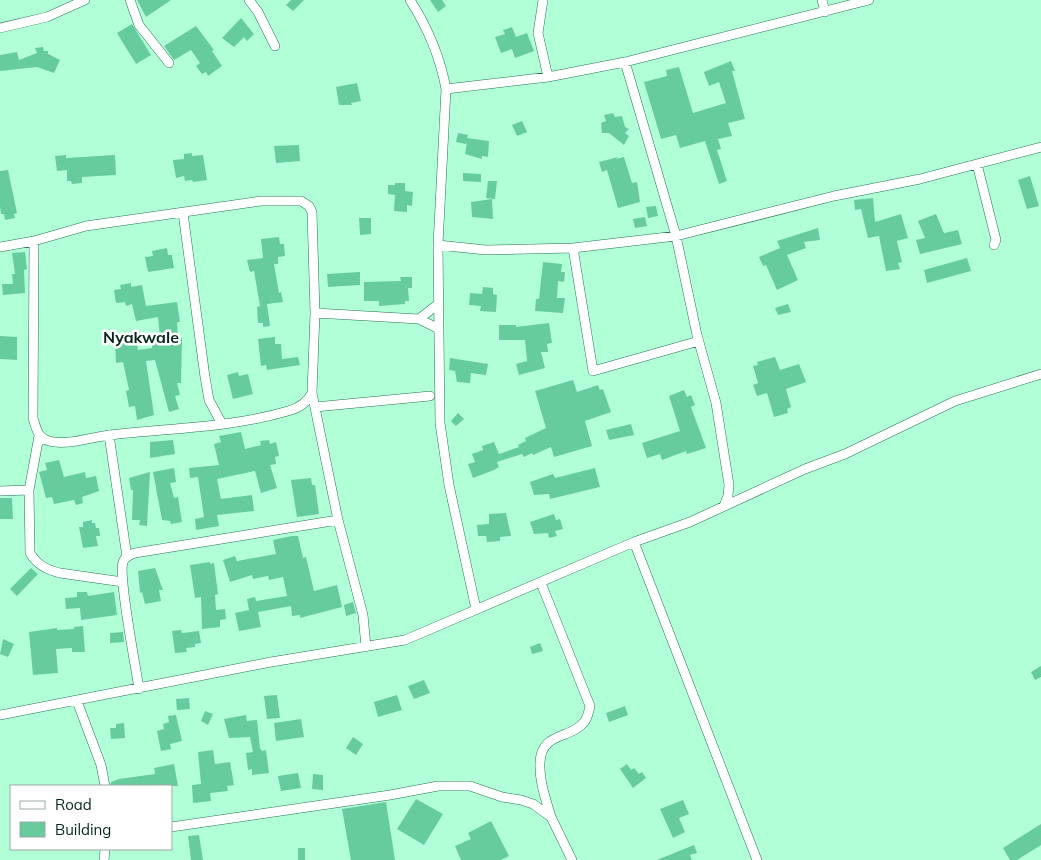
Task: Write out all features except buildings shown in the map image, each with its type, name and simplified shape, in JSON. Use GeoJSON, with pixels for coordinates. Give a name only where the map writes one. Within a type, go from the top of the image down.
{"type":"FeatureCollection","features":[{"type":"Feature","properties":{"kind":"street"},"geometry":{"type":"LineString","coordinates":[[0,28],[47,17],[85,0]]}},
{"type":"Feature","properties":{"kind":"street"},"geometry":{"type":"LineString","coordinates":[[130,0],[139,25],[169,63]]}},
{"type":"Feature","properties":{"kind":"street"},"geometry":{"type":"LineString","coordinates":[[249,0],[258,12],[275,46]]}},
{"type":"Feature","properties":{"kind":"street"},"geometry":{"type":"LineString","coordinates":[[410,0],[428,28],[442,66],[446,89],[438,245],[437,328],[440,423],[449,485],[476,609]]}},
{"type":"Feature","properties":{"kind":"street"},"geometry":{"type":"LineString","coordinates":[[543,0],[538,33],[548,77]]}},
{"type":"Feature","properties":{"kind":"street"},"geometry":{"type":"LineString","coordinates":[[822,0],[825,12]]}},
{"type":"Feature","properties":{"kind":"street"},"geometry":{"type":"LineString","coordinates":[[446,89],[548,77],[625,62],[869,0]]}},
{"type":"Feature","properties":{"kind":"street"},"geometry":{"type":"LineString","coordinates":[[625,62],[676,236],[699,341],[716,403],[727,466],[728,496],[724,506]]}},
{"type":"Feature","properties":{"kind":"street"},"geometry":{"type":"LineString","coordinates":[[438,245],[486,250],[573,248],[676,236],[834,196],[920,179],[1041,147]]}},
{"type":"Feature","properties":{"kind":"street"},"geometry":{"type":"LineString","coordinates":[[977,164],[996,240],[994,245]]}},
{"type":"Feature","properties":{"kind":"street"},"geometry":{"type":"LineString","coordinates":[[0,247],[86,226],[203,209],[290,199],[301,201],[309,206],[312,212],[315,313],[312,393],[338,520],[363,615],[366,648]]}},
{"type":"Feature","properties":{"kind":"street"},"geometry":{"type":"LineString","coordinates":[[183,213],[204,377],[210,400],[222,424]]}},
{"type":"Feature","properties":{"kind":"street"},"geometry":{"type":"LineString","coordinates":[[34,240],[33,418],[39,436],[29,490],[30,553],[35,560],[50,571],[123,582]]}},
{"type":"Feature","properties":{"kind":"street"},"geometry":{"type":"LineString","coordinates":[[573,248],[593,372],[699,341]]}},
{"type":"Feature","properties":{"kind":"street"},"geometry":{"type":"LineString","coordinates":[[419,319],[438,305]]}},
{"type":"Feature","properties":{"kind":"street"},"geometry":{"type":"LineString","coordinates":[[315,313],[419,319],[437,328]]}},
{"type":"Feature","properties":{"kind":"street"},"geometry":{"type":"LineString","coordinates":[[0,715],[271,662],[366,648],[416,637],[476,609],[541,584],[564,571],[634,542],[690,522],[845,454],[956,401],[1041,374]]}},
{"type":"Feature","properties":{"kind":"street"},"geometry":{"type":"LineString","coordinates":[[39,436],[48,441],[58,442],[222,424],[290,411],[304,404],[312,393]]}},
{"type":"Feature","properties":{"kind":"street"},"geometry":{"type":"LineString","coordinates":[[315,407],[430,396]]}},
{"type":"Feature","properties":{"kind":"street"},"geometry":{"type":"LineString","coordinates":[[109,435],[126,556],[123,563],[123,582],[139,689]]}},
{"type":"Feature","properties":{"kind":"street"},"geometry":{"type":"LineString","coordinates":[[0,491],[29,490]]}},
{"type":"Feature","properties":{"kind":"street"},"geometry":{"type":"LineString","coordinates":[[126,556],[225,537],[338,520]]}},
{"type":"Feature","properties":{"kind":"street"},"geometry":{"type":"LineString","coordinates":[[634,542],[756,860]]}},
{"type":"Feature","properties":{"kind":"street"},"geometry":{"type":"LineString","coordinates":[[541,584],[590,706],[586,719],[580,726],[548,742],[542,749],[540,764],[541,781],[551,817],[572,860]]}},
{"type":"Feature","properties":{"kind":"street"},"geometry":{"type":"LineString","coordinates":[[77,701],[101,765],[105,785]]}},
{"type":"Feature","properties":{"kind":"street"},"geometry":{"type":"LineString","coordinates":[[172,827],[390,795],[438,786],[470,786],[502,797],[533,804],[551,817]]}},
{"type":"Feature","properties":{"kind":"district","name":"Nyakwale"},"geometry":{"type":"Point","coordinates":[141,337]}}]}
